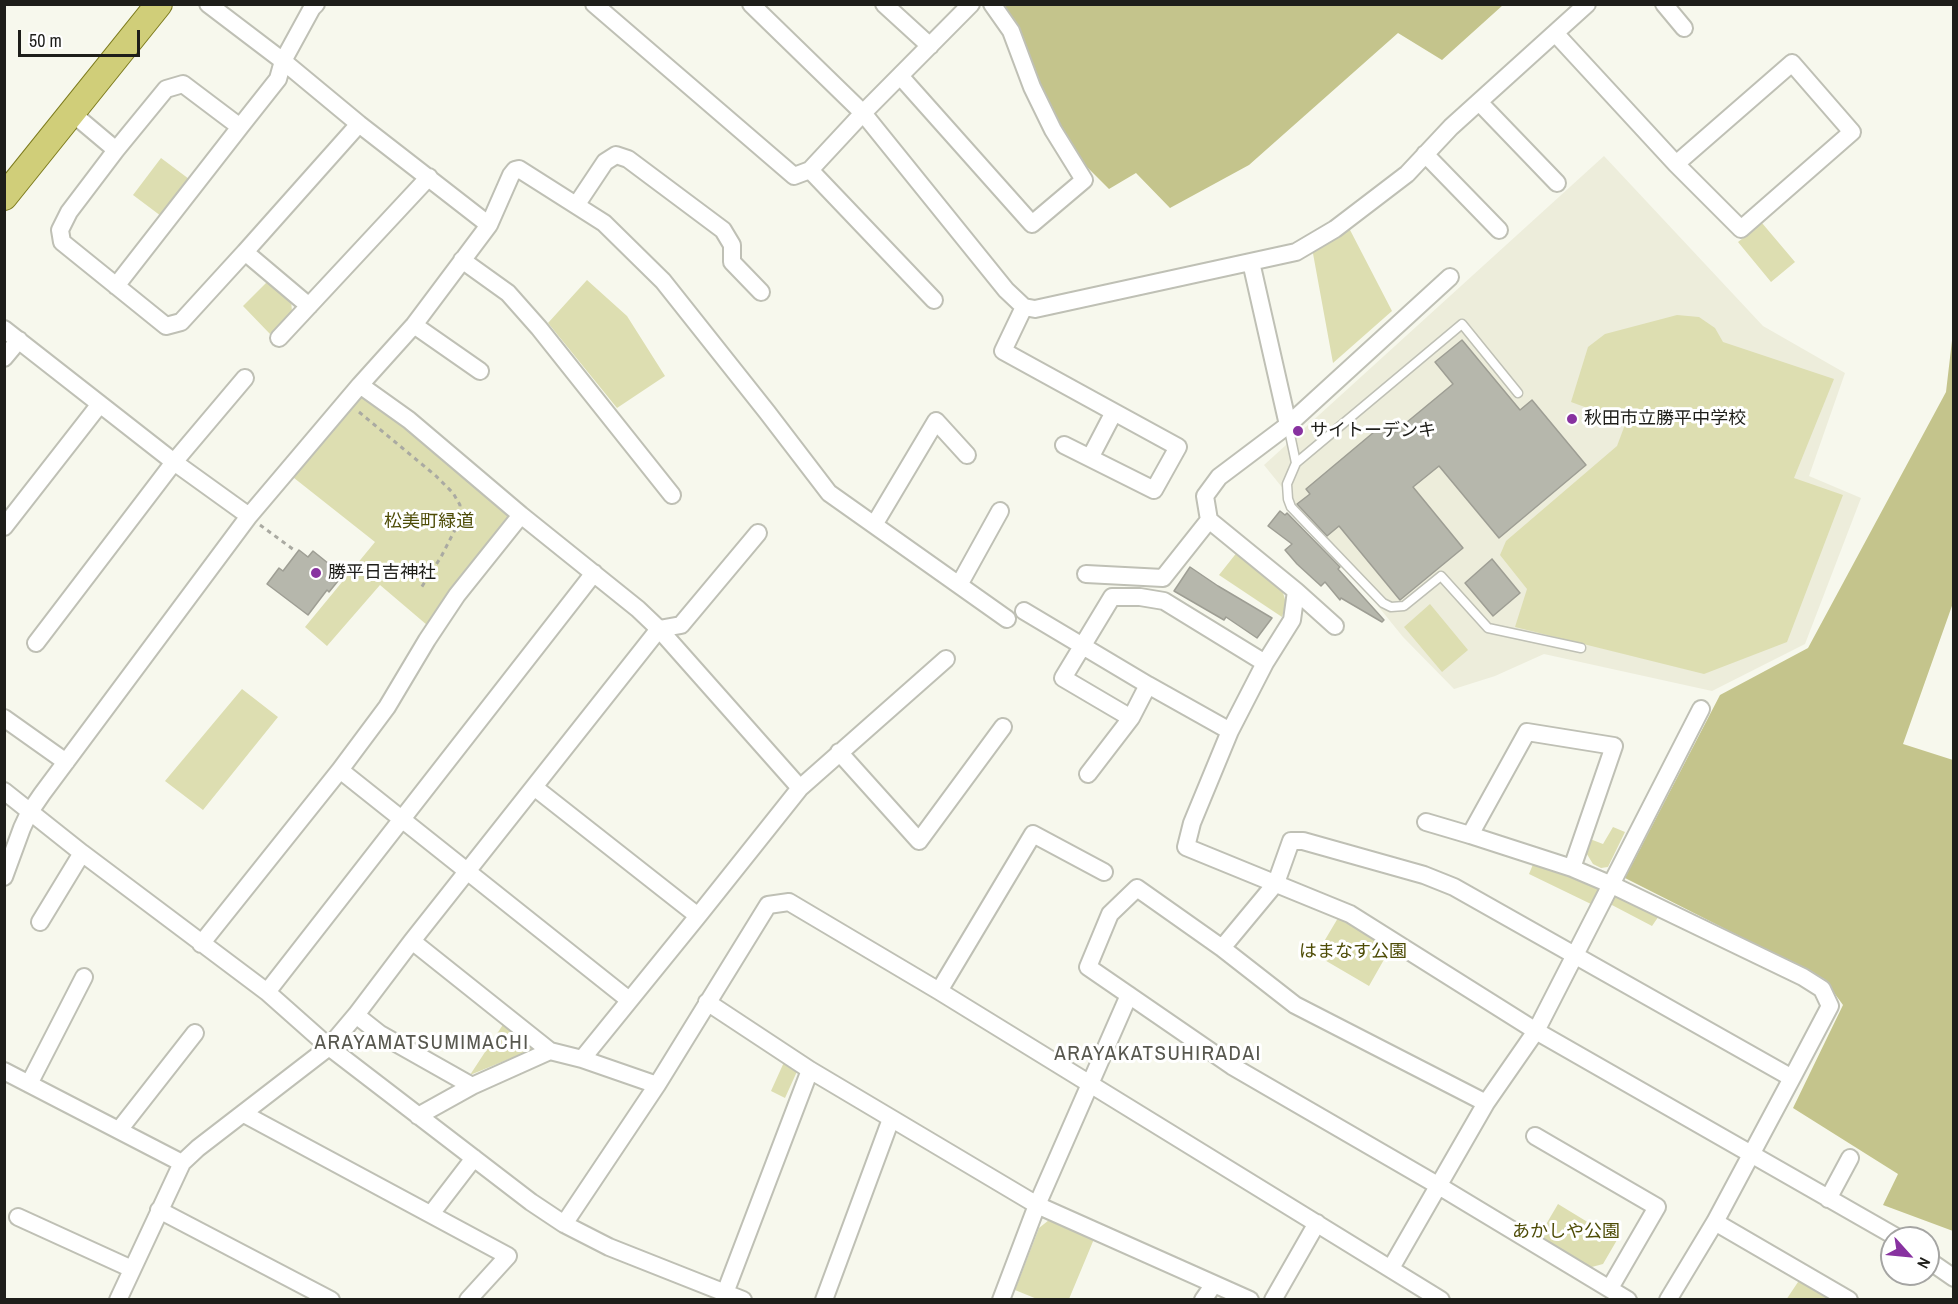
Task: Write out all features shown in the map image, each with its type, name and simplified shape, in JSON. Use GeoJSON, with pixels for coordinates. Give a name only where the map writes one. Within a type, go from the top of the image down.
{"type":"FeatureCollection","features":[{"type":"Feature","properties":{"kind":"main road"},"geometry":{"type":"LineString","coordinates":[[4,197],[159,4]]}},
{"type":"Feature","properties":{"kind":"street"},"geometry":{"type":"LineString","coordinates":[[208,4],[489,225]]}},
{"type":"Feature","properties":{"kind":"street"},"geometry":{"type":"LineString","coordinates":[[116,285],[278,79],[283,61],[316,4]]}},
{"type":"Feature","properties":{"kind":"street"},"geometry":{"type":"LineString","coordinates":[[594,4],[794,176],[810,170],[971,4]]}},
{"type":"Feature","properties":{"kind":"street"},"geometry":{"type":"LineString","coordinates":[[751,4],[863,113],[1006,290],[1024,307],[1035,309],[1296,252],[1335,229],[1407,174],[1479,102],[1587,4]]}},
{"type":"Feature","properties":{"kind":"street"},"geometry":{"type":"LineString","coordinates":[[884,4],[930,46]]}},
{"type":"Feature","properties":{"kind":"street"},"geometry":{"type":"LineString","coordinates":[[901,77],[1032,224],[1084,180],[1053,130],[1032,87],[1011,31],[992,4]]}},
{"type":"Feature","properties":{"kind":"street"},"geometry":{"type":"LineString","coordinates":[[1664,4],[1684,27]]}},
{"type":"Feature","properties":{"kind":"street"},"geometry":{"type":"LineString","coordinates":[[1555,33],[1676,164],[1741,229],[1852,132],[1792,63],[1676,164]]}},
{"type":"Feature","properties":{"kind":"street"},"geometry":{"type":"LineString","coordinates":[[240,127],[183,84],[166,89],[69,212],[60,230],[62,242],[166,326],[181,322],[359,124]]}},
{"type":"Feature","properties":{"kind":"street"},"geometry":{"type":"LineString","coordinates":[[1479,102],[1557,183]]}},
{"type":"Feature","properties":{"kind":"street"},"geometry":{"type":"LineString","coordinates":[[72,113],[116,150]]}},
{"type":"Feature","properties":{"kind":"street"},"geometry":{"type":"LineString","coordinates":[[1425,154],[1499,230]]}},
{"type":"Feature","properties":{"kind":"street"},"geometry":{"type":"LineString","coordinates":[[577,204],[605,162],[616,155],[628,159],[723,230],[732,246],[732,262],[761,292]]}},
{"type":"Feature","properties":{"kind":"street"},"geometry":{"type":"LineString","coordinates":[[4,877],[29,813],[249,516],[414,325],[489,225],[515,170],[519,169],[604,223],[663,281],[829,492],[1007,619]]}},
{"type":"Feature","properties":{"kind":"street"},"geometry":{"type":"LineString","coordinates":[[810,170],[934,300]]}},
{"type":"Feature","properties":{"kind":"street"},"geometry":{"type":"LineString","coordinates":[[279,338],[429,177]]}},
{"type":"Feature","properties":{"kind":"street"},"geometry":{"type":"LineString","coordinates":[[245,252],[309,306]]}},
{"type":"Feature","properties":{"kind":"street"},"geometry":{"type":"LineString","coordinates":[[462,260],[508,293],[539,328],[672,495]]}},
{"type":"Feature","properties":{"kind":"street"},"geometry":{"type":"LineString","coordinates":[[1251,262],[1288,425]]}},
{"type":"Feature","properties":{"kind":"street"},"geometry":{"type":"LineString","coordinates":[[1335,626],[1209,520],[1205,496],[1219,477],[1288,425],[1450,277]]}},
{"type":"Feature","properties":{"kind":"street"},"geometry":{"type":"LineString","coordinates":[[1024,307],[1003,351],[1178,447],[1154,490],[1064,445]]}},
{"type":"Feature","properties":{"kind":"street"},"geometry":{"type":"LineString","coordinates":[[414,325],[480,371]]}},
{"type":"Feature","properties":{"kind":"street"},"geometry":{"type":"LineString","coordinates":[[4,328],[174,462],[249,516]]}},
{"type":"Feature","properties":{"kind":"street"},"geometry":{"type":"LineString","coordinates":[[4,358],[19,340]]}},
{"type":"Feature","properties":{"kind":"street"},"geometry":{"type":"LineString","coordinates":[[36,643],[174,462],[245,378]]}},
{"type":"Feature","properties":{"kind":"street"},"geometry":{"type":"LineString","coordinates":[[360,385],[409,420],[659,629],[800,788]]}},
{"type":"Feature","properties":{"kind":"street"},"geometry":{"type":"LineString","coordinates":[[4,527],[100,404]]}},
{"type":"Feature","properties":{"kind":"street"},"geometry":{"type":"LineString","coordinates":[[1090,458],[1114,412]]}},
{"type":"Feature","properties":{"kind":"street"},"geometry":{"type":"LineString","coordinates":[[874,525],[936,421],[967,454]]}},
{"type":"Feature","properties":{"kind":"street"},"geometry":{"type":"LineString","coordinates":[[959,585],[1000,511]]}},
{"type":"Feature","properties":{"kind":"street"},"geometry":{"type":"LineString","coordinates":[[201,944],[340,770],[387,707],[427,640],[458,595],[521,515]]}},
{"type":"Feature","properties":{"kind":"street"},"geometry":{"type":"LineString","coordinates":[[1086,574],[1162,578],[1209,520]]}},
{"type":"Feature","properties":{"kind":"street"},"geometry":{"type":"LineString","coordinates":[[118,1299],[182,1163],[328,1047],[356,1016],[412,941],[659,629],[681,625],[758,533]]}},
{"type":"Feature","properties":{"kind":"street"},"geometry":{"type":"LineString","coordinates":[[267,992],[594,573]]}},
{"type":"Feature","properties":{"kind":"street"},"geometry":{"type":"LineString","coordinates":[[1296,591],[1292,620],[1265,663],[1230,731],[1192,823],[1185,847],[1350,914],[1536,1031],[1880,1228]]}},
{"type":"Feature","properties":{"kind":"street"},"geometry":{"type":"LineString","coordinates":[[1131,718],[1063,678],[1112,597],[1140,597],[1164,601],[1265,663]]}},
{"type":"Feature","properties":{"kind":"street"},"geometry":{"type":"LineString","coordinates":[[1024,611],[1230,731]]}},
{"type":"Feature","properties":{"kind":"street"},"geometry":{"type":"LineString","coordinates":[[582,1059],[800,788],[946,659]]}},
{"type":"Feature","properties":{"kind":"street"},"geometry":{"type":"LineString","coordinates":[[1088,774],[1131,718],[1148,685]]}},
{"type":"Feature","properties":{"kind":"street"},"geometry":{"type":"LineString","coordinates":[[1391,1268],[1486,1103],[1536,1031],[1701,709]]}},
{"type":"Feature","properties":{"kind":"street"},"geometry":{"type":"LineString","coordinates":[[4,718],[66,762]]}},
{"type":"Feature","properties":{"kind":"street"},"geometry":{"type":"LineString","coordinates":[[840,753],[919,841],[1003,727]]}},
{"type":"Feature","properties":{"kind":"street"},"geometry":{"type":"LineString","coordinates":[[1470,835],[1527,732],[1614,746],[1572,867]]}},
{"type":"Feature","properties":{"kind":"street"},"geometry":{"type":"LineString","coordinates":[[340,770],[629,1000]]}},
{"type":"Feature","properties":{"kind":"street"},"geometry":{"type":"LineString","coordinates":[[534,787],[698,916]]}},
{"type":"Feature","properties":{"kind":"street"},"geometry":{"type":"LineString","coordinates":[[4,791],[29,813],[267,992],[328,1047],[531,1202],[564,1224],[609,1247],[742,1299]]}},
{"type":"Feature","properties":{"kind":"street"},"geometry":{"type":"LineString","coordinates":[[1426,822],[1572,867],[1612,885],[1803,977],[1821,989],[1830,1006],[1672,1298]]}},
{"type":"Feature","properties":{"kind":"street"},"geometry":{"type":"LineString","coordinates":[[939,991],[1033,834],[1104,872]]}},
{"type":"Feature","properties":{"kind":"street"},"geometry":{"type":"LineString","coordinates":[[1222,948],[1276,883],[1291,840],[1304,841],[1424,874],[1454,887],[1792,1078]]}},
{"type":"Feature","properties":{"kind":"street"},"geometry":{"type":"LineString","coordinates":[[40,922],[82,853]]}},
{"type":"Feature","properties":{"kind":"street"},"geometry":{"type":"LineString","coordinates":[[1486,1103],[1295,1005],[1222,948],[1137,888],[1110,914],[1088,967],[1232,1066],[1628,1299]]}},
{"type":"Feature","properties":{"kind":"street"},"geometry":{"type":"LineString","coordinates":[[564,1224],[657,1085],[706,1002],[768,905],[789,902],[939,991],[1441,1299]]}},
{"type":"Feature","properties":{"kind":"street"},"geometry":{"type":"LineString","coordinates":[[412,941],[550,1051],[582,1059],[657,1085]]}},
{"type":"Feature","properties":{"kind":"street"},"geometry":{"type":"LineString","coordinates":[[29,1084],[84,978]]}},
{"type":"Feature","properties":{"kind":"street"},"geometry":{"type":"LineString","coordinates":[[1001,1299],[1037,1205],[1129,994]]}},
{"type":"Feature","properties":{"kind":"street"},"geometry":{"type":"LineString","coordinates":[[706,1002],[810,1070],[1037,1205],[1250,1299]]}},
{"type":"Feature","properties":{"kind":"street"},"geometry":{"type":"LineString","coordinates":[[356,1016],[380,1034],[472,1086]]}},
{"type":"Feature","properties":{"kind":"street"},"geometry":{"type":"LineString","coordinates":[[118,1130],[195,1033]]}},
{"type":"Feature","properties":{"kind":"street"},"geometry":{"type":"LineString","coordinates":[[418,1116],[472,1086],[550,1051]]}},
{"type":"Feature","properties":{"kind":"street"},"geometry":{"type":"LineString","coordinates":[[725,1293],[810,1070]]}},
{"type":"Feature","properties":{"kind":"street"},"geometry":{"type":"LineString","coordinates":[[4,1071],[182,1163]]}},
{"type":"Feature","properties":{"kind":"street"},"geometry":{"type":"LineString","coordinates":[[244,1114],[508,1256],[468,1299]]}},
{"type":"Feature","properties":{"kind":"street"},"geometry":{"type":"LineString","coordinates":[[824,1299],[891,1119]]}},
{"type":"Feature","properties":{"kind":"street"},"geometry":{"type":"LineString","coordinates":[[1535,1137],[1657,1207],[1610,1288]]}},
{"type":"Feature","properties":{"kind":"street"},"geometry":{"type":"LineString","coordinates":[[431,1214],[474,1158]]}},
{"type":"Feature","properties":{"kind":"street"},"geometry":{"type":"LineString","coordinates":[[1828,1199],[1850,1158]]}},
{"type":"Feature","properties":{"kind":"street"},"geometry":{"type":"LineString","coordinates":[[159,1210],[331,1299]]}},
{"type":"Feature","properties":{"kind":"street"},"geometry":{"type":"LineString","coordinates":[[18,1217],[132,1269]]}},
{"type":"Feature","properties":{"kind":"street"},"geometry":{"type":"LineString","coordinates":[[1715,1222],[1849,1299]]}},
{"type":"Feature","properties":{"kind":"street"},"geometry":{"type":"LineString","coordinates":[[1273,1299],[1317,1223]]}},
{"type":"Feature","properties":{"kind":"street"},"geometry":{"type":"LineString","coordinates":[[1940,1269],[1953,1278]]}},
{"type":"Feature","properties":{"kind":"street"},"geometry":{"type":"LineString","coordinates":[[1203,1299],[1214,1284]]}},
{"type":"Feature","properties":{"kind":"lane"},"geometry":{"type":"LineString","coordinates":[[1518,393],[1462,324],[1296,463],[1287,484],[1288,499],[1291,507],[1383,603],[1391,607],[1404,606],[1441,576],[1488,628],[1581,648]]}},
{"type":"Feature","properties":{"kind":"lane"},"geometry":{"type":"LineString","coordinates":[[1288,425],[1296,463]]}},
{"type":"Feature","properties":{"kind":"path"},"geometry":{"type":"LineString","coordinates":[[346,401],[436,476],[453,493],[460,505],[458,524],[441,558],[421,588]]}},
{"type":"Feature","properties":{"kind":"path"},"geometry":{"type":"LineString","coordinates":[[249,516],[294,550]]}},
{"type":"Feature","properties":{"kind":"shaded area","name":"秋田市立勝平中学校"},"geometry":{"type":"Polygon","coordinates":[[[1604,156],[1763,326],[1845,373],[1809,476],[1861,498],[1805,644],[1712,691],[1544,654],[1495,676],[1454,689],[1403,637],[1264,465],[1604,156]]]}},
{"type":"Feature","properties":{"kind":"green space"},"geometry":{"type":"Polygon","coordinates":[[[1005,5],[1503,5],[1442,60],[1398,33],[1249,165],[1170,208],[1136,173],[1109,189],[1073,153],[1039,93],[1005,5]]]}},
{"type":"Feature","properties":{"kind":"green space"},"geometry":{"type":"Polygon","coordinates":[[[161,158],[189,179],[161,216],[133,195],[161,158]]]}},
{"type":"Feature","properties":{"kind":"green space"},"geometry":{"type":"Polygon","coordinates":[[[1762,223],[1795,262],[1771,282],[1738,242],[1762,223]]]}},
{"type":"Feature","properties":{"kind":"green space"},"geometry":{"type":"Polygon","coordinates":[[[1349,228],[1392,311],[1333,363],[1312,248],[1349,228]]]}},
{"type":"Feature","properties":{"kind":"green space"},"geometry":{"type":"Polygon","coordinates":[[[270,279],[291,299],[292,312],[270,334],[243,306],[270,279]]]}},
{"type":"Feature","properties":{"kind":"green space"},"geometry":{"type":"Polygon","coordinates":[[[587,280],[627,316],[665,376],[617,408],[548,323],[587,280]]]}},
{"type":"Feature","properties":{"kind":"green space"},"geometry":{"type":"Polygon","coordinates":[[[1677,315],[1699,317],[1715,328],[1723,342],[1834,379],[1794,478],[1843,495],[1787,642],[1704,674],[1515,627],[1527,589],[1500,555],[1506,541],[1617,446],[1626,422],[1571,402],[1588,347],[1605,334],[1677,315]]]}},
{"type":"Feature","properties":{"kind":"green space"},"geometry":{"type":"Polygon","coordinates":[[[1953,332],[1953,603],[1903,744],[1953,760],[1953,1231],[1883,1205],[1898,1174],[1793,1108],[1843,1005],[1824,979],[1625,878],[1720,695],[1808,648],[1946,392],[1953,332]]]}},
{"type":"Feature","properties":{"kind":"green space","name":"松美町緑道"},"geometry":{"type":"Polygon","coordinates":[[[360,391],[407,425],[512,515],[470,565],[427,625],[380,585],[327,646],[305,627],[375,542],[289,474],[360,391]]]}},
{"type":"Feature","properties":{"kind":"green space"},"geometry":{"type":"Polygon","coordinates":[[[1238,551],[1280,582],[1286,603],[1282,617],[1219,575],[1238,551]]]}},
{"type":"Feature","properties":{"kind":"green space"},"geometry":{"type":"Polygon","coordinates":[[[1430,604],[1468,650],[1442,672],[1404,627],[1430,604]]]}},
{"type":"Feature","properties":{"kind":"green space"},"geometry":{"type":"Polygon","coordinates":[[[242,689],[278,717],[203,810],[165,781],[242,689]]]}},
{"type":"Feature","properties":{"kind":"green space"},"geometry":{"type":"Polygon","coordinates":[[[1613,827],[1625,832],[1608,867],[1601,868],[1593,864],[1585,851],[1590,839],[1603,844],[1613,827]]]}},
{"type":"Feature","properties":{"kind":"green space"},"geometry":{"type":"Polygon","coordinates":[[[1534,862],[1592,881],[1600,894],[1593,905],[1529,874],[1534,862]]]}},
{"type":"Feature","properties":{"kind":"green space"},"geometry":{"type":"Polygon","coordinates":[[[1615,895],[1661,913],[1652,926],[1610,904],[1615,895]]]}},
{"type":"Feature","properties":{"kind":"green space","name":"はまなす公園"},"geometry":{"type":"Polygon","coordinates":[[[1338,918],[1390,949],[1369,986],[1316,955],[1338,918]]]}},
{"type":"Feature","properties":{"kind":"green space"},"geometry":{"type":"Polygon","coordinates":[[[504,1023],[536,1048],[470,1075],[504,1023]]]}},
{"type":"Feature","properties":{"kind":"green space"},"geometry":{"type":"Polygon","coordinates":[[[785,1060],[799,1067],[785,1098],[771,1091],[785,1060]]]}},
{"type":"Feature","properties":{"kind":"green space","name":"あかしや公園"},"geometry":{"type":"Polygon","coordinates":[[[1558,1204],[1617,1240],[1603,1264],[1588,1268],[1538,1238],[1558,1204]]]}},
{"type":"Feature","properties":{"kind":"green space"},"geometry":{"type":"Polygon","coordinates":[[[1049,1220],[1094,1239],[1069,1299],[1037,1299],[1015,1290],[1039,1228],[1049,1220]]]}},
{"type":"Feature","properties":{"kind":"green space"},"geometry":{"type":"Polygon","coordinates":[[[1800,1279],[1832,1299],[1786,1300],[1800,1279]]]}},
{"type":"Feature","properties":{"kind":"building"},"geometry":{"type":"Polygon","coordinates":[[[1462,340],[1520,410],[1532,400],[1586,465],[1499,538],[1439,466],[1413,487],[1463,548],[1400,600],[1339,526],[1327,536],[1297,504],[1310,494],[1306,489],[1380,427],[1389,437],[1453,384],[1435,362],[1462,340]]]}},
{"type":"Feature","properties":{"kind":"building"},"geometry":{"type":"Polygon","coordinates":[[[1280,511],[1285,515],[1287,513],[1340,567],[1338,569],[1384,620],[1382,622],[1341,598],[1340,600],[1325,582],[1321,586],[1297,564],[1285,550],[1292,544],[1268,526],[1280,511]]]}},
{"type":"Feature","properties":{"kind":"building"},"geometry":{"type":"Polygon","coordinates":[[[299,550],[308,557],[313,551],[339,572],[334,578],[338,581],[329,592],[327,590],[308,615],[267,584],[279,568],[283,571],[299,550]]]}},
{"type":"Feature","properties":{"kind":"building"},"geometry":{"type":"Polygon","coordinates":[[[1492,559],[1520,593],[1493,616],[1465,583],[1492,559]]]}},
{"type":"Feature","properties":{"kind":"building"},"geometry":{"type":"Polygon","coordinates":[[[1190,567],[1272,618],[1257,638],[1226,617],[1224,620],[1174,591],[1190,567]]]}},
{"type":"Feature","properties":{"kind":"place","name":"秋田市立勝平中学校"},"geometry":{"type":"Point","coordinates":[1572,419]}},
{"type":"Feature","properties":{"kind":"place","name":"サイトーデンキ"},"geometry":{"type":"Point","coordinates":[1298,431]}},
{"type":"Feature","properties":{"kind":"place","name":"勝平日吉神社"},"geometry":{"type":"Point","coordinates":[316,573]}},
{"type":"Feature","properties":{"kind":"district","name":"ARAYAMATSUMIMACHI"},"geometry":{"type":"Point","coordinates":[422,1043]}},
{"type":"Feature","properties":{"kind":"district","name":"ARAYAKATSUHIRADAI"},"geometry":{"type":"Point","coordinates":[1158,1054]}}]}
